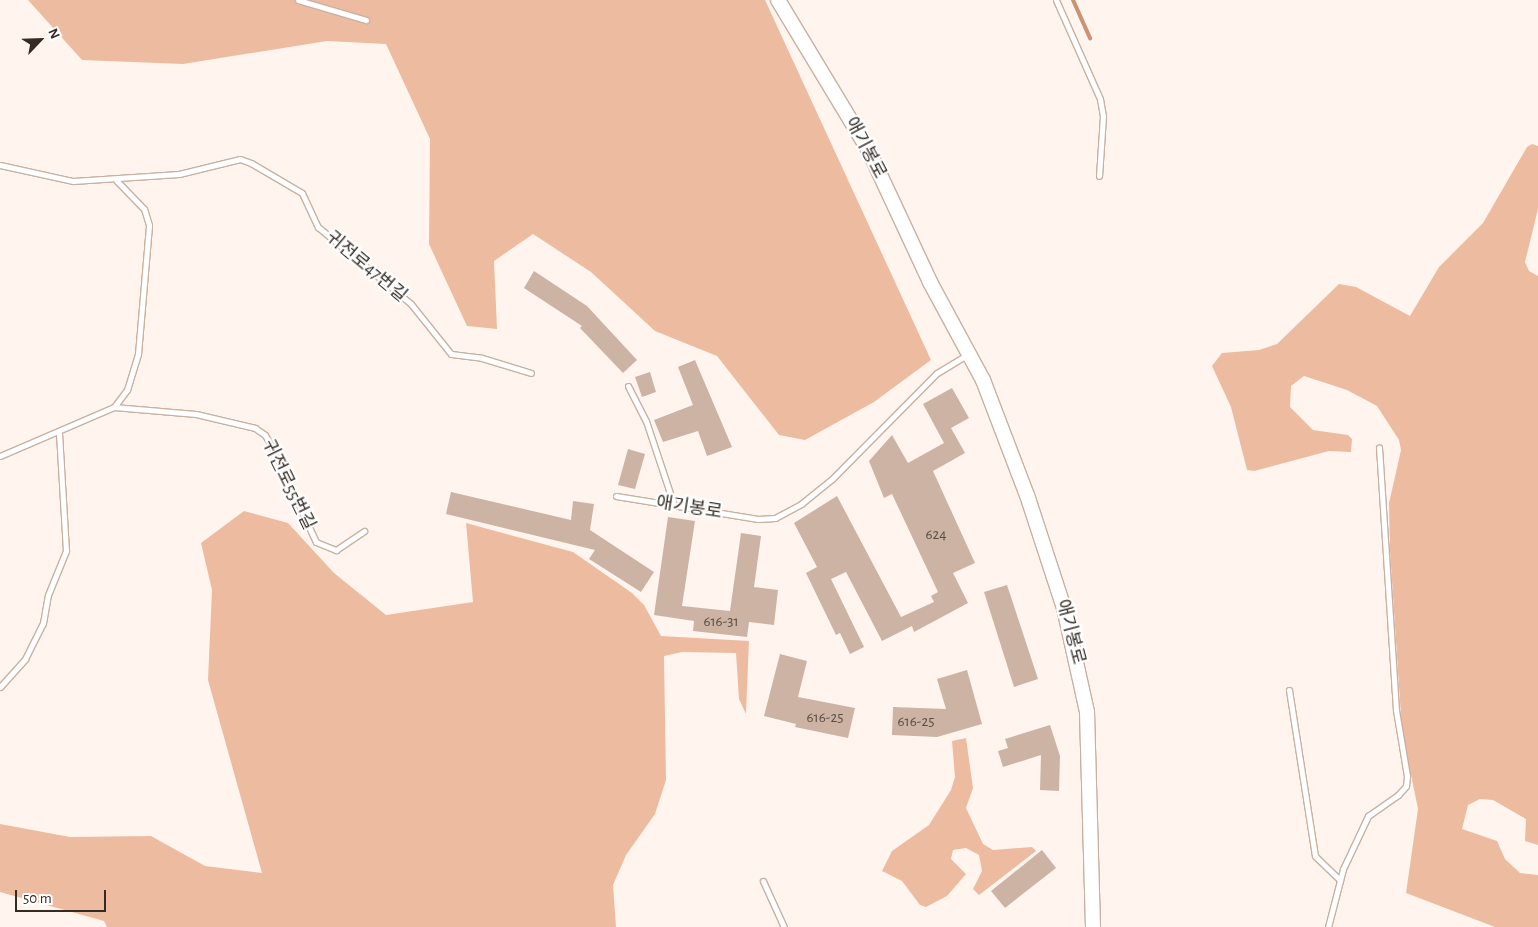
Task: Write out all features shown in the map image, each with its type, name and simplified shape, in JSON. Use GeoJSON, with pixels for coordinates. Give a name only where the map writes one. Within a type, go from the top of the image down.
{"type":"FeatureCollection","features":[{"type":"Feature","properties":{"kind":"main road","name":"애기봉로"},"geometry":{"type":"LineString","coordinates":[[778,0],[868,151],[930,282],[984,380],[1028,495],[1079,663],[1087,712],[1093,927]]}},
{"type":"Feature","properties":{"kind":"lane"},"geometry":{"type":"LineString","coordinates":[[298,0],[366,20]]}},
{"type":"Feature","properties":{"kind":"lane"},"geometry":{"type":"LineString","coordinates":[[1056,0],[1100,99],[1103,124],[1099,176]]}},
{"type":"Feature","properties":{"kind":"lane","name":"귀전로47번길"},"geometry":{"type":"LineString","coordinates":[[0,166],[73,181],[116,180],[200,171],[240,158],[302,193],[318,227],[411,304],[451,354],[482,358],[531,373]]}},
{"type":"Feature","properties":{"kind":"lane"},"geometry":{"type":"LineString","coordinates":[[114,407],[127,390],[138,354],[149,225],[144,209],[116,180]]}},
{"type":"Feature","properties":{"kind":"lane","name":"애기봉로"},"geometry":{"type":"LineString","coordinates":[[616,496],[758,519],[775,518],[801,504],[832,479],[937,373],[970,354]]}},
{"type":"Feature","properties":{"kind":"lane"},"geometry":{"type":"LineString","coordinates":[[628,386],[646,421],[674,505]]}},
{"type":"Feature","properties":{"kind":"lane","name":"귀전로55번길"},"geometry":{"type":"LineString","coordinates":[[0,456],[114,407],[196,414],[255,428],[265,435],[316,542],[336,550],[364,531]]}},
{"type":"Feature","properties":{"kind":"lane"},"geometry":{"type":"LineString","coordinates":[[0,687],[25,659],[43,623],[66,551],[59,432]]}},
{"type":"Feature","properties":{"kind":"lane"},"geometry":{"type":"LineString","coordinates":[[1328,927],[1340,880],[1368,816],[1398,795],[1406,786],[1407,776],[1396,710],[1379,448]]}},
{"type":"Feature","properties":{"kind":"lane"},"geometry":{"type":"LineString","coordinates":[[1289,690],[1315,856],[1340,880]]}},
{"type":"Feature","properties":{"kind":"lane"},"geometry":{"type":"LineString","coordinates":[[763,881],[784,927]]}},
{"type":"Feature","properties":{"kind":"shaded area"},"geometry":{"type":"Polygon","coordinates":[[[28,0],[765,0],[931,360],[874,402],[805,440],[779,435],[717,356],[655,331],[591,272],[533,234],[494,261],[497,329],[467,326],[429,244],[430,139],[386,44],[327,41],[183,64],[82,60],[28,0]]]}},
{"type":"Feature","properties":{"kind":"shaded area"},"geometry":{"type":"Polygon","coordinates":[[[1532,144],[1538,146],[1538,209],[1525,262],[1529,271],[1538,276],[1538,845],[1525,841],[1526,819],[1493,800],[1480,799],[1468,805],[1462,829],[1497,841],[1505,859],[1520,873],[1538,875],[1538,927],[1495,927],[1406,893],[1418,809],[1402,731],[1390,551],[1389,503],[1401,450],[1399,440],[1377,406],[1347,390],[1304,376],[1291,386],[1290,407],[1313,430],[1348,435],[1352,439],[1351,452],[1329,451],[1254,471],[1247,470],[1231,407],[1212,366],[1222,353],[1259,350],[1277,344],[1339,284],[1356,287],[1410,316],[1439,267],[1483,223],[1527,147],[1532,144]]]}},
{"type":"Feature","properties":{"kind":"shaded area"},"geometry":{"type":"Polygon","coordinates":[[[244,511],[288,523],[334,573],[386,615],[473,602],[466,523],[573,552],[632,593],[644,605],[661,636],[749,641],[746,714],[739,699],[736,653],[682,652],[664,656],[666,780],[655,814],[626,855],[613,885],[616,927],[107,927],[104,921],[0,892],[0,824],[70,837],[151,836],[205,866],[262,873],[208,680],[212,590],[201,543],[244,511]]]}},
{"type":"Feature","properties":{"kind":"shaded area"},"geometry":{"type":"Polygon","coordinates":[[[966,738],[973,788],[966,808],[983,844],[993,850],[1032,847],[1036,851],[979,895],[973,889],[982,871],[979,855],[966,848],[953,850],[951,859],[966,874],[947,896],[926,907],[920,905],[902,881],[882,871],[892,851],[929,825],[951,790],[955,777],[952,741],[966,738]]]}},
{"type":"Feature","properties":{"kind":"building"},"geometry":{"type":"Polygon","coordinates":[[[534,271],[587,306],[637,360],[623,373],[580,328],[582,326],[524,288],[534,271]]]}},
{"type":"Feature","properties":{"kind":"building"},"geometry":{"type":"Polygon","coordinates":[[[695,360],[732,447],[707,456],[698,431],[663,442],[654,420],[693,405],[678,367],[695,360]]]}},
{"type":"Feature","properties":{"kind":"building"},"geometry":{"type":"Polygon","coordinates":[[[650,372],[656,392],[642,397],[635,377],[650,372]]]}},
{"type":"Feature","properties":{"kind":"building"},"geometry":{"type":"Polygon","coordinates":[[[952,388],[969,418],[951,428],[965,453],[933,471],[975,563],[953,573],[968,603],[914,632],[912,626],[882,641],[846,572],[831,579],[864,647],[850,654],[840,633],[836,635],[806,573],[817,567],[794,523],[837,496],[901,617],[934,602],[931,596],[938,592],[892,494],[884,498],[869,461],[892,435],[908,463],[944,443],[923,404],[952,388]]]}},
{"type":"Feature","properties":{"kind":"building"},"geometry":{"type":"Polygon","coordinates":[[[628,449],[645,454],[635,489],[618,485],[628,449]]]}},
{"type":"Feature","properties":{"kind":"building"},"geometry":{"type":"Polygon","coordinates":[[[451,492],[571,520],[573,501],[594,504],[590,530],[654,572],[641,592],[589,559],[595,550],[446,514],[451,492]]]}},
{"type":"Feature","properties":{"kind":"building"},"geometry":{"type":"Polygon","coordinates":[[[668,517],[695,521],[682,606],[730,611],[741,533],[761,536],[754,587],[778,590],[774,625],[749,622],[747,637],[693,631],[694,621],[654,615],[668,517]]]}},
{"type":"Feature","properties":{"kind":"building"},"geometry":{"type":"Polygon","coordinates":[[[1007,585],[1038,679],[1014,687],[984,592],[1007,585]]]}},
{"type":"Feature","properties":{"kind":"building"},"geometry":{"type":"Polygon","coordinates":[[[780,654],[807,661],[798,697],[855,708],[848,738],[795,727],[796,724],[764,716],[780,654]]]}},
{"type":"Feature","properties":{"kind":"building"},"geometry":{"type":"Polygon","coordinates":[[[967,670],[982,724],[937,737],[892,735],[893,707],[946,709],[937,679],[967,670]]]}},
{"type":"Feature","properties":{"kind":"building"},"geometry":{"type":"Polygon","coordinates":[[[1050,725],[1060,756],[1059,791],[1040,790],[1041,755],[1003,767],[998,751],[1008,748],[1005,739],[1050,725]]]}},
{"type":"Feature","properties":{"kind":"building"},"geometry":{"type":"Polygon","coordinates":[[[1042,850],[1056,868],[1005,908],[991,891],[1042,850]]]}},
{"type":"Feature","properties":{"kind":"waterway"},"geometry":{"type":"LineString","coordinates":[[1073,0],[1090,38]]}}]}
